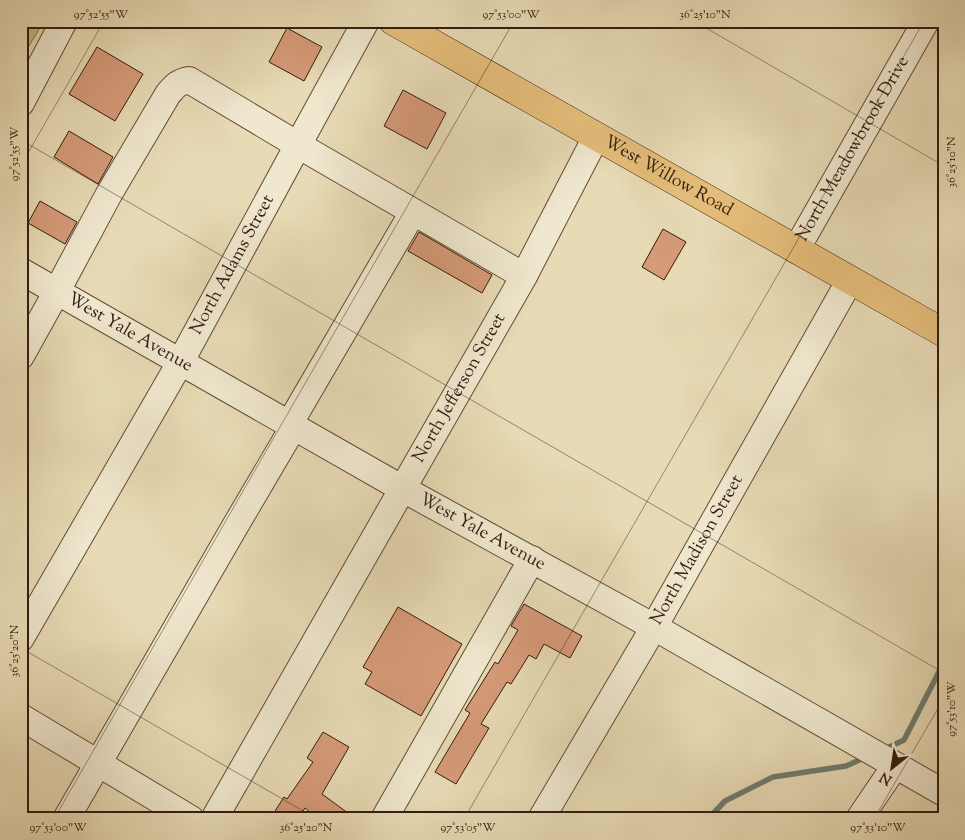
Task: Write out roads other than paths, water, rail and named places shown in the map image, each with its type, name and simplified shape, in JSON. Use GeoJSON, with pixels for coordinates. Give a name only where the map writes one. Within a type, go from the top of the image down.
{"type":"FeatureCollection","features":[{"type":"Feature","properties":{"kind":"main road","name":"West Willow Road"},"geometry":{"type":"LineString","coordinates":[[393,21],[944,333]]}},
{"type":"Feature","properties":{"kind":"street"},"geometry":{"type":"LineString","coordinates":[[21,102],[64,21]]}},
{"type":"Feature","properties":{"kind":"street","name":"North Adams Street"},"geometry":{"type":"LineString","coordinates":[[21,638],[181,361],[366,21]]}},
{"type":"Feature","properties":{"kind":"street","name":"North Meadowbrook Drive"},"geometry":{"type":"LineString","coordinates":[[796,250],[926,21]]}},
{"type":"Feature","properties":{"kind":"street"},"geometry":{"type":"LineString","coordinates":[[21,356],[109,194],[168,94],[182,81],[189,80],[524,276]]}},
{"type":"Feature","properties":{"kind":"street","name":"North Jefferson Street"},"geometry":{"type":"LineString","coordinates":[[214,819],[524,276],[596,137]]}},
{"type":"Feature","properties":{"kind":"street"},"geometry":{"type":"LineString","coordinates":[[66,819],[413,212]]}},
{"type":"Feature","properties":{"kind":"street","name":"West Yale Avenue"},"geometry":{"type":"LineString","coordinates":[[21,271],[403,489],[654,627],[944,793]]}},
{"type":"Feature","properties":{"kind":"street","name":"North Madison Street"},"geometry":{"type":"LineString","coordinates":[[542,819],[654,627],[850,280]]}},
{"type":"Feature","properties":{"kind":"street"},"geometry":{"type":"LineString","coordinates":[[384,819],[532,559]]}},
{"type":"Feature","properties":{"kind":"street"},"geometry":{"type":"LineString","coordinates":[[21,717],[191,819]]}},
{"type":"Feature","properties":{"kind":"street"},"geometry":{"type":"LineString","coordinates":[[859,819],[894,765]]}},
{"type":"Feature","properties":{"kind":"waterway"},"geometry":{"type":"LineString","coordinates":[[883,750],[904,740],[944,662]]}},
{"type":"Feature","properties":{"kind":"waterway"},"geometry":{"type":"LineString","coordinates":[[708,819],[725,801],[773,777],[846,766],[866,757]]}}]}
